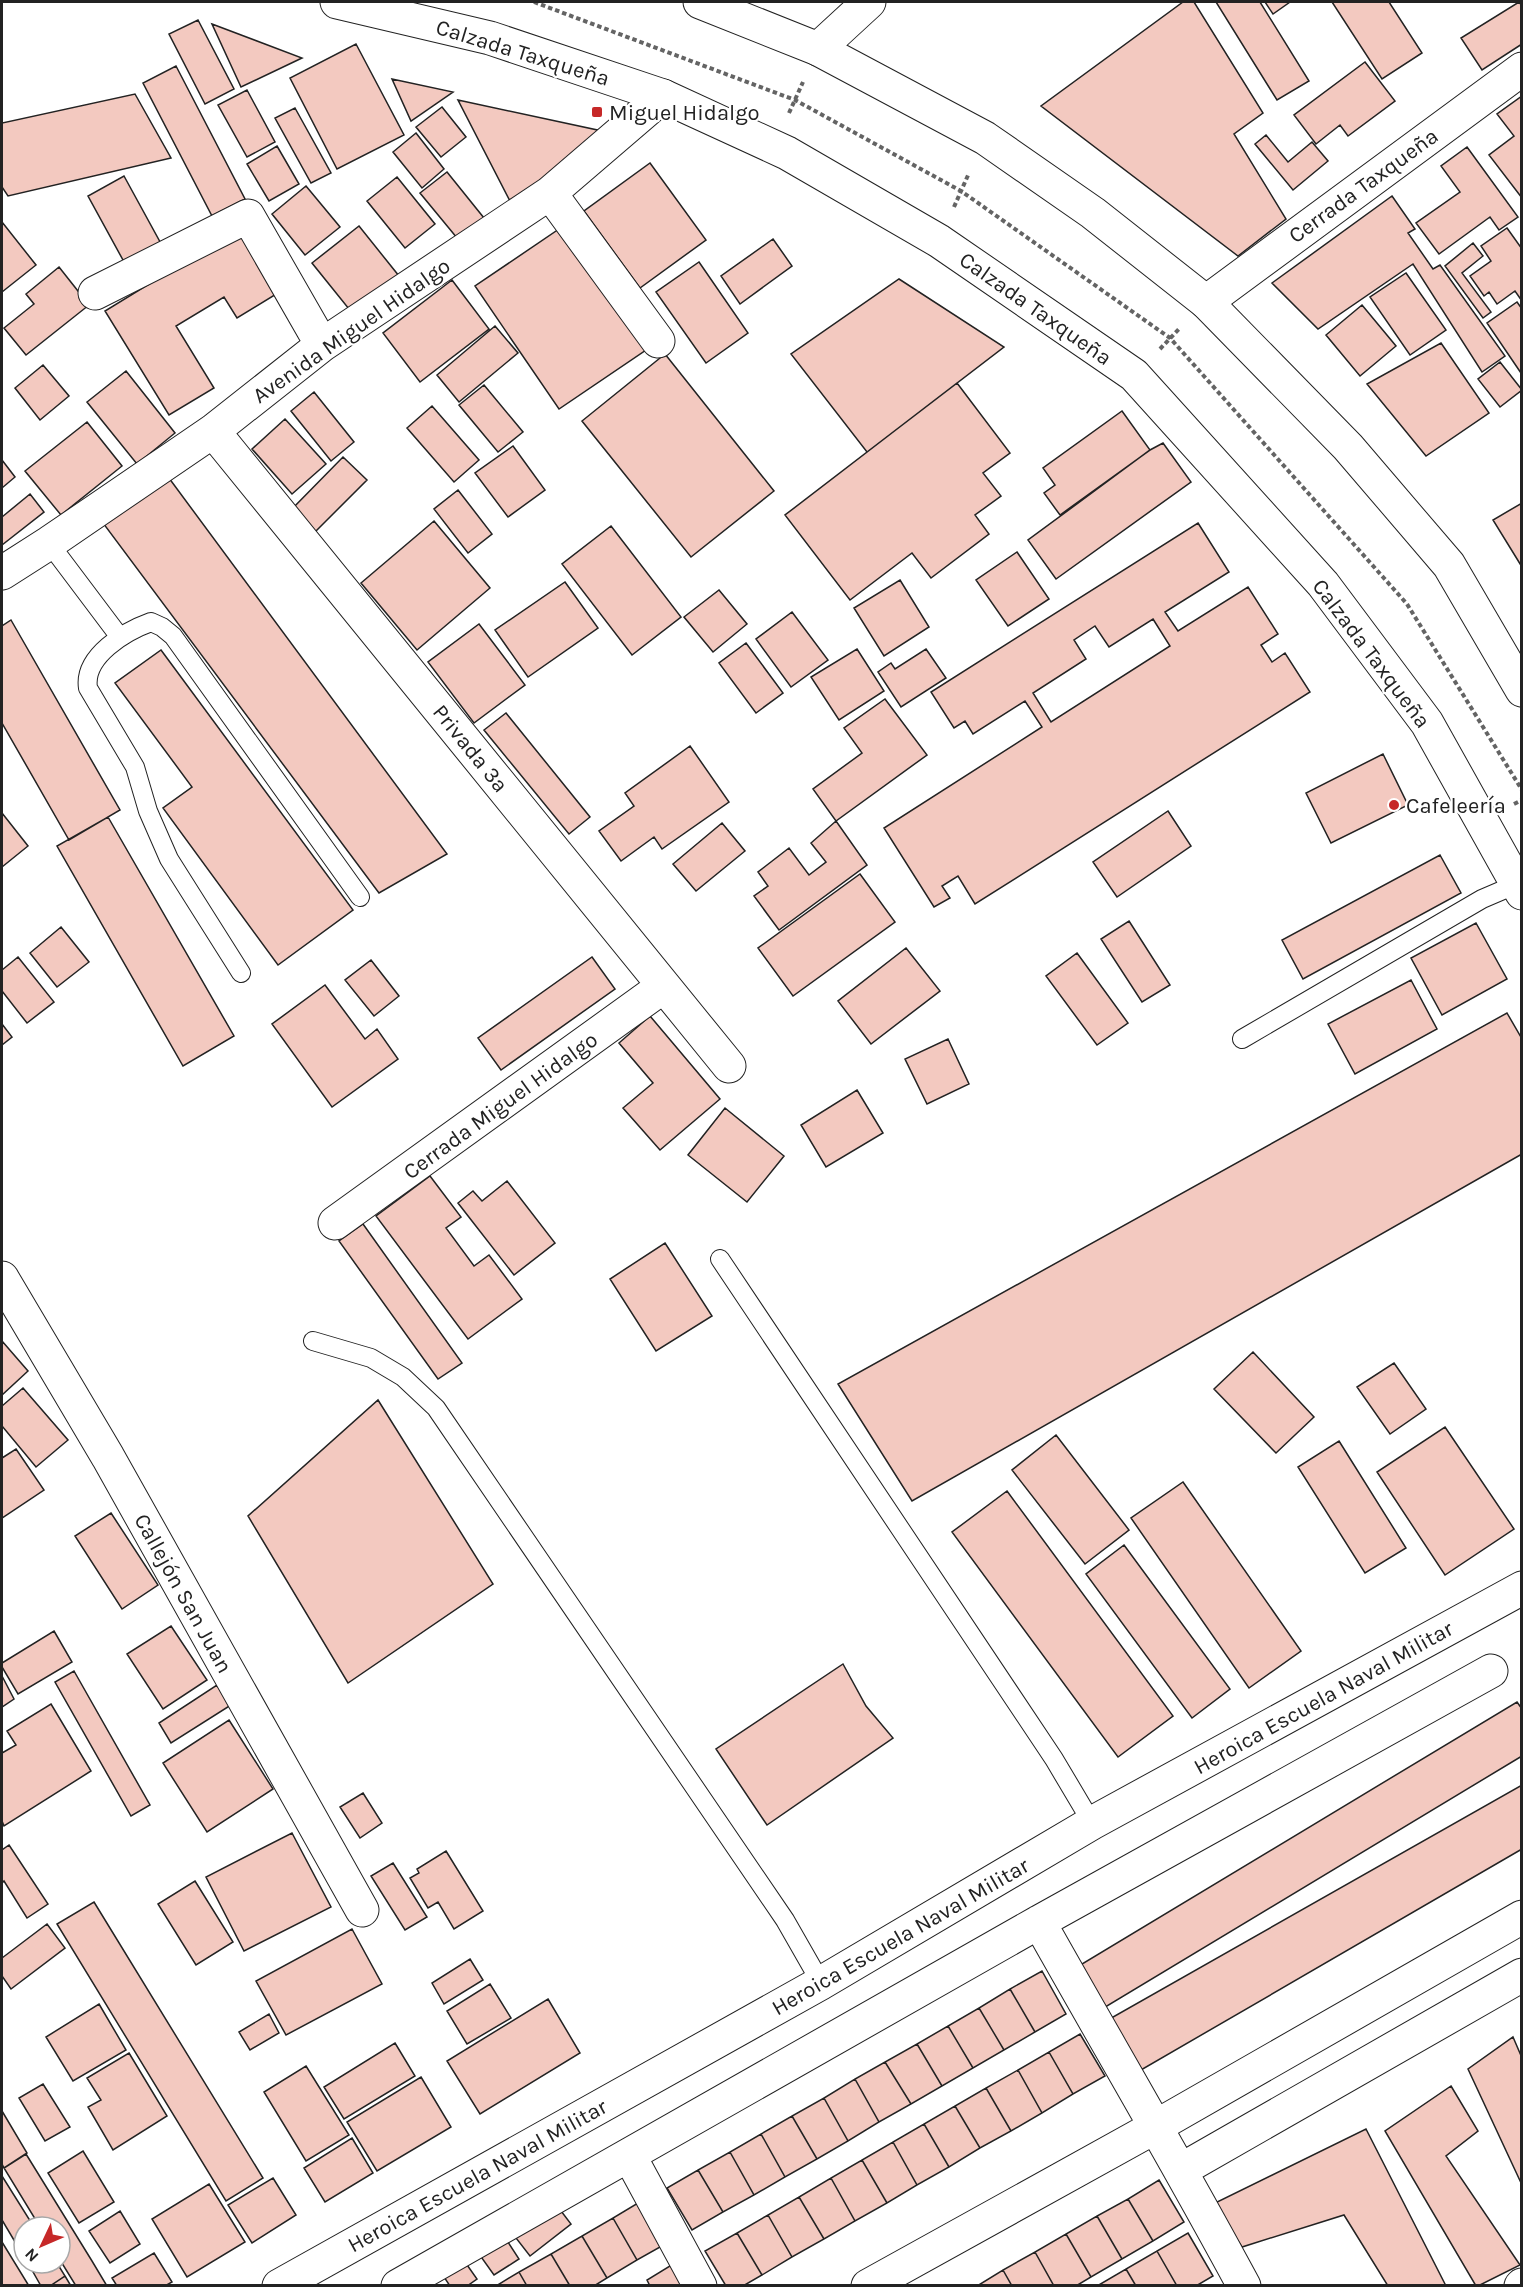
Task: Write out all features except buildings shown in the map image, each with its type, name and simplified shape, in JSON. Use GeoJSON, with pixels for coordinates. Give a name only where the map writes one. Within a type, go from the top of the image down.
{"type":"FeatureCollection","features":[{"type":"Feature","properties":{"kind":"street","name":"Calzada Taxqueña"},"geometry":{"type":"LineString","coordinates":[[337,2],[490,38],[663,96],[773,146],[939,241],[1134,375],[1323,584],[1427,723],[1519,888]]}},
{"type":"Feature","properties":{"kind":"street"},"geometry":{"type":"LineString","coordinates":[[700,2],[818,49],[985,138],[1093,213],[1206,302],[1348,447],[1449,565],[1521,690]]}},
{"type":"Feature","properties":{"kind":"street"},"geometry":{"type":"LineString","coordinates":[[818,49],[869,2]]}},
{"type":"Feature","properties":{"kind":"street","name":"Cerrada Taxqueña"},"geometry":{"type":"LineString","coordinates":[[1206,302],[1521,69]]}},
{"type":"Feature","properties":{"kind":"street","name":"Avenida Miguel Hidalgo"},"geometry":{"type":"LineString","coordinates":[[2,573],[213,431],[322,345],[550,193],[663,96]]}},
{"type":"Feature","properties":{"kind":"street"},"geometry":{"type":"LineString","coordinates":[[550,193],[658,341]]}},
{"type":"Feature","properties":{"kind":"street"},"geometry":{"type":"LineString","coordinates":[[95,293],[248,216],[322,345]]}},
{"type":"Feature","properties":{"kind":"street","name":"Privada 3ª"},"geometry":{"type":"LineString","coordinates":[[213,431],[729,1065]]}},
{"type":"Feature","properties":{"kind":"street","name":"Cerrada Miguel Hidalgo"},"geometry":{"type":"LineString","coordinates":[[336,1223],[664,986]]}},
{"type":"Feature","properties":{"kind":"street","name":"Callejón San Juan"},"geometry":{"type":"LineString","coordinates":[[2,1278],[113,1468],[362,1910]]}},
{"type":"Feature","properties":{"kind":"street","name":"Heroica Escuela Naval Militar"},"geometry":{"type":"LineString","coordinates":[[279,2286],[821,1983],[1092,1823],[1521,1588]]}},
{"type":"Feature","properties":{"kind":"street"},"geometry":{"type":"LineString","coordinates":[[398,2286],[1039,1922],[1491,1671]]}},
{"type":"Feature","properties":{"kind":"street"},"geometry":{"type":"LineString","coordinates":[[868,2286],[1155,2127],[1521,1917]]}},
{"type":"Feature","properties":{"kind":"street"},"geometry":{"type":"LineString","coordinates":[[1039,1922],[1181,2170],[1244,2286]]}},
{"type":"Feature","properties":{"kind":"street"},"geometry":{"type":"LineString","coordinates":[[1181,2170],[1521,1975]]}},
{"type":"Feature","properties":{"kind":"street"},"geometry":{"type":"LineString","coordinates":[[628,2155],[700,2286]]}},
{"type":"Feature","properties":{"kind":"lane"},"geometry":{"type":"LineString","coordinates":[[49,543],[119,636]]}},
{"type":"Feature","properties":{"kind":"lane"},"geometry":{"type":"LineString","coordinates":[[241,973],[169,859],[148,811],[135,767],[88,688],[87,679],[92,667],[119,636],[151,622],[173,636],[360,897]]}},
{"type":"Feature","properties":{"kind":"lane"},"geometry":{"type":"LineString","coordinates":[[1242,1039],[1482,900],[1519,888]]}},
{"type":"Feature","properties":{"kind":"lane"},"geometry":{"type":"LineString","coordinates":[[720,1259],[1054,1759],[1092,1823]]}},
{"type":"Feature","properties":{"kind":"lane"},"geometry":{"type":"LineString","coordinates":[[313,1341],[371,1358],[403,1377],[436,1408],[785,1920],[821,1983]]}},
{"type":"Feature","properties":{"kind":"path"},"geometry":{"type":"LineString","coordinates":[[773,146],[818,49]]}},
{"type":"Feature","properties":{"kind":"path"},"geometry":{"type":"LineString","coordinates":[[939,241],[985,138]]}},
{"type":"Feature","properties":{"kind":"path"},"geometry":{"type":"LineString","coordinates":[[1134,375],[1206,302]]}},
{"type":"Feature","properties":{"kind":"place","name":"Miguel Hidalgo"},"geometry":{"type":"Point","coordinates":[597,112]}},
{"type":"Feature","properties":{"kind":"place","name":"Cafeleería"},"geometry":{"type":"Point","coordinates":[1394,805]}}]}
